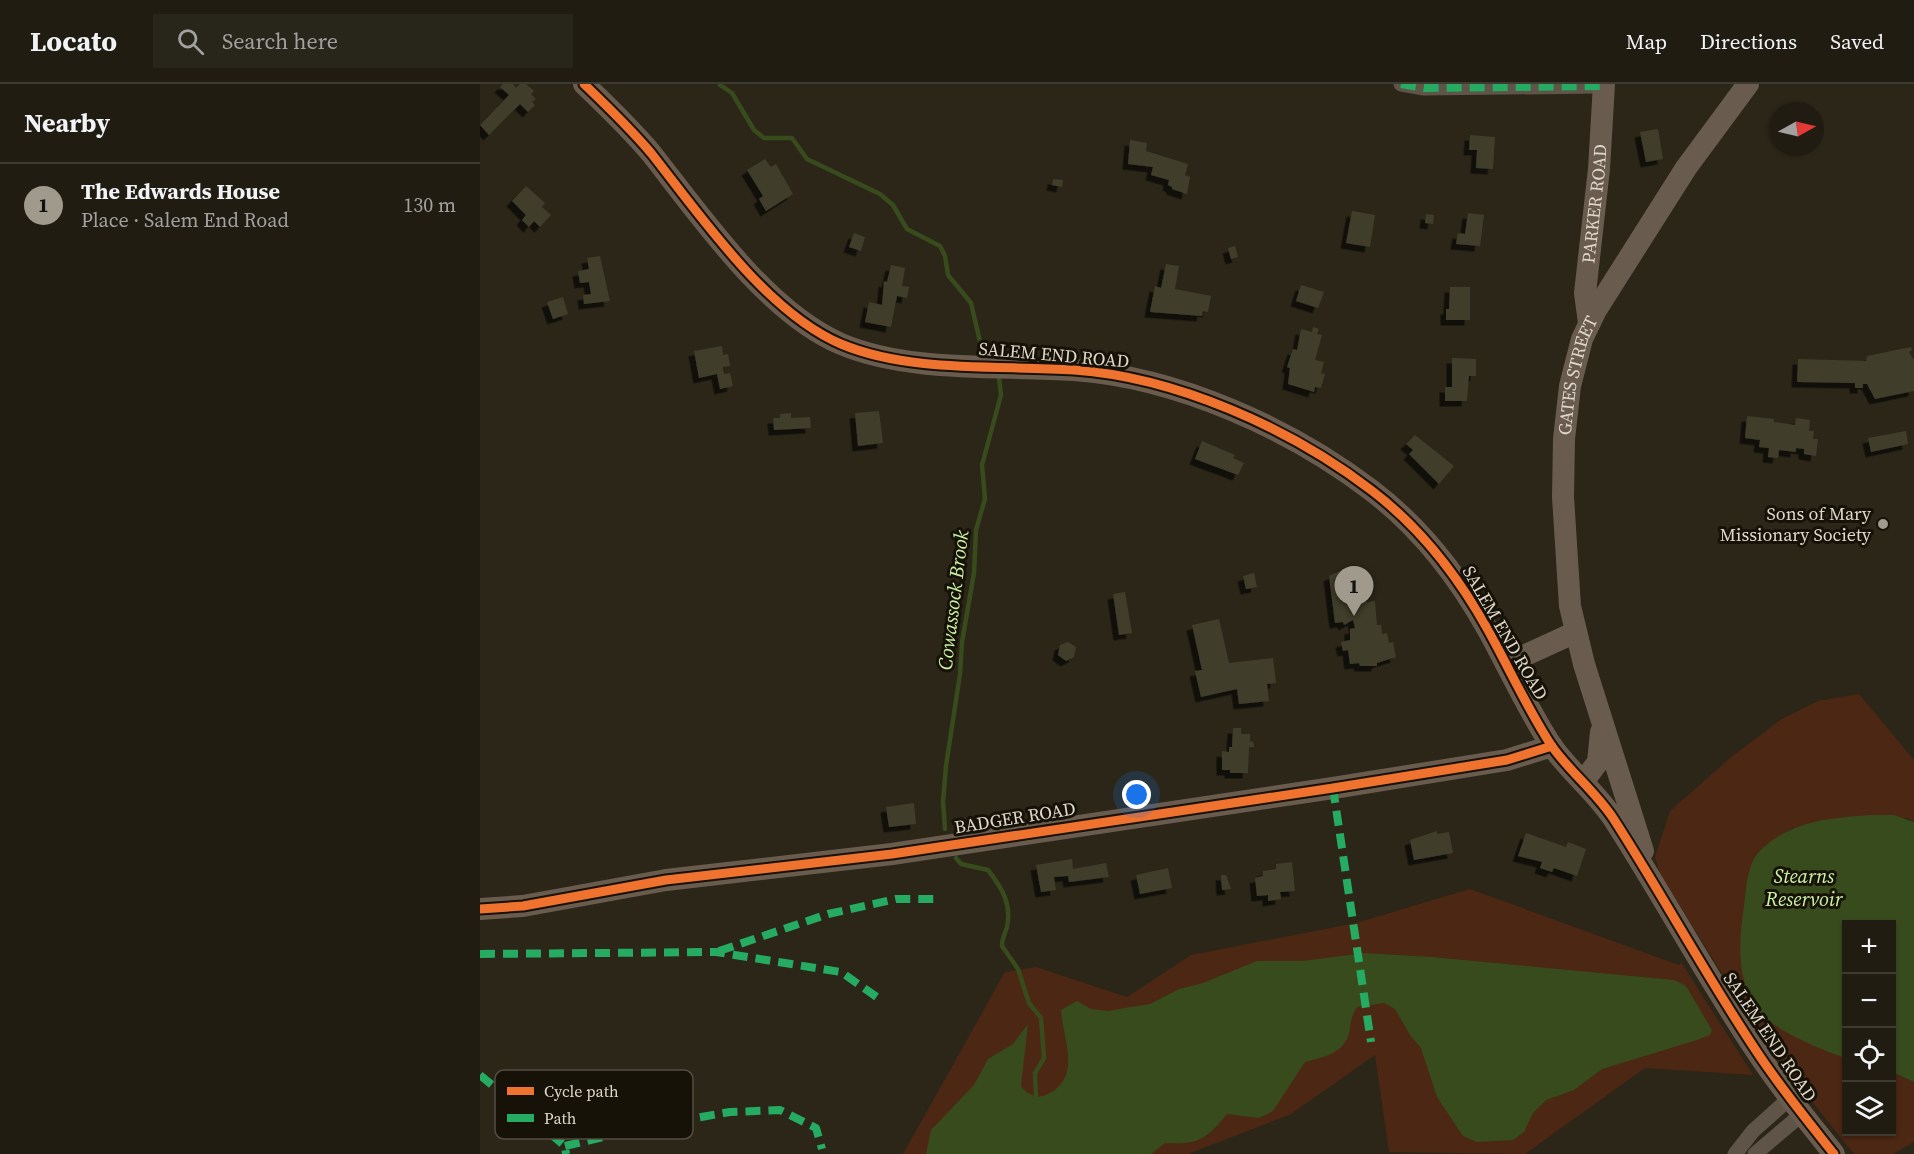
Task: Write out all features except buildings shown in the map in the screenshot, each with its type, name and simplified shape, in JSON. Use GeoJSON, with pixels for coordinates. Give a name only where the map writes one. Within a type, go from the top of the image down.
{"type":"FeatureCollection","features":[{"type":"Feature","properties":{"kind":"street","name":"SALEM END ROAD"},"geometry":{"type":"LineString","coordinates":[[584,84],[633,132],[713,232],[748,270],[777,300],[819,333],[862,351],[910,361],[1074,370],[1139,379],[1197,397],[1247,418],[1324,458],[1370,489],[1400,514],[1440,557],[1464,589],[1552,746],[1611,816],[1731,1014],[1796,1106],[1834,1154]]}},
{"type":"Feature","properties":{"kind":"street"},"geometry":{"type":"LineString","coordinates":[[1401,84],[1424,88],[1604,85]]}},
{"type":"Feature","properties":{"kind":"street","name":"GATES STREET"},"geometry":{"type":"LineString","coordinates":[[1654,887],[1576,632],[1565,558],[1564,446],[1572,376],[1589,323],[1686,168],[1748,84]]}},
{"type":"Feature","properties":{"kind":"street","name":"PARKER ROAD"},"geometry":{"type":"LineString","coordinates":[[1589,323],[1585,293],[1598,180],[1604,85]]}},
{"type":"Feature","properties":{"kind":"street"},"geometry":{"type":"LineString","coordinates":[[1506,664],[1576,632]]}},
{"type":"Feature","properties":{"kind":"street","name":"GATES STREET"},"geometry":{"type":"LineString","coordinates":[[1583,782],[1596,766],[1601,753],[1599,713]]}},
{"type":"Feature","properties":{"kind":"street","name":"BADGER ROAD"},"geometry":{"type":"LineString","coordinates":[[480,909],[523,906],[666,880],[892,854],[1333,788],[1507,760],[1552,746]]}},
{"type":"Feature","properties":{"kind":"street"},"geometry":{"type":"LineString","coordinates":[[1735,1154],[1753,1131],[1796,1106]]}},
{"type":"Feature","properties":{"kind":"street"},"geometry":{"type":"LineString","coordinates":[[1755,1154],[1796,1106]]}},
{"type":"Feature","properties":{"kind":"shaded area"},"geometry":{"type":"Polygon","coordinates":[[[1859,694],[1914,760],[1914,822],[1907,818],[1793,828],[1769,843],[1755,856],[1749,874],[1741,937],[1798,1038],[1842,1056],[1842,1136],[1896,1136],[1896,1074],[1914,1082],[1914,1142],[1893,1154],[1854,1154],[1768,1047],[1660,874],[1655,857],[1670,811],[1730,758],[1780,720],[1818,701],[1859,694]]]}},
{"type":"Feature","properties":{"kind":"shaded area"},"geometry":{"type":"Polygon","coordinates":[[[1470,889],[1679,965],[1681,962],[1753,1075],[1645,1068],[1525,1154],[1389,1152],[1375,1055],[1291,1114],[1188,1154],[903,1154],[1005,972],[1036,967],[1127,997],[1191,955],[1356,923],[1470,889]]]}},
{"type":"Feature","properties":{"kind":"water","name":"Stearns Reservoir"},"geometry":{"type":"Polygon","coordinates":[[[1894,815],[1914,822],[1914,1082],[1896,1074],[1896,920],[1842,920],[1842,1057],[1797,1038],[1773,1024],[1756,1008],[1745,984],[1740,945],[1741,931],[1746,886],[1754,858],[1782,834],[1810,823],[1840,818],[1894,815]]]}},
{"type":"Feature","properties":{"kind":"water"},"geometry":{"type":"Polygon","coordinates":[[[1364,953],[1432,957],[1674,980],[1686,986],[1712,1030],[1710,1035],[1697,1040],[1602,1069],[1574,1090],[1546,1100],[1533,1113],[1524,1132],[1513,1140],[1477,1142],[1463,1136],[1437,1097],[1421,1048],[1410,1035],[1395,1009],[1384,1003],[1357,1007],[1344,1044],[1329,1055],[1305,1062],[1273,1111],[1259,1118],[1227,1114],[1214,1129],[1201,1139],[1186,1143],[1165,1143],[1151,1154],[926,1154],[931,1130],[974,1085],[988,1059],[1013,1044],[1028,1024],[1021,1086],[1035,1096],[1046,1095],[1057,1088],[1068,1069],[1061,1010],[1077,1001],[1091,1009],[1109,1011],[1150,1004],[1179,989],[1203,983],[1257,961],[1303,961],[1364,953]]]}},
{"type":"Feature","properties":{"kind":"waterway","name":"Cowassock Brook"},"geometry":{"type":"LineString","coordinates":[[720,85],[732,93],[754,130],[764,138],[792,138],[807,159],[880,194],[893,205],[907,229],[940,246],[945,256],[948,275],[971,303],[981,346]]}},
{"type":"Feature","properties":{"kind":"waterway","name":"Cowassock Brook"},"geometry":{"type":"LineString","coordinates":[[945,829],[943,802],[946,766],[960,674],[962,642],[974,573],[976,530],[985,499],[982,465],[1001,395],[999,378]]}},
{"type":"Feature","properties":{"kind":"waterway","name":"Cowassock Brook"},"geometry":{"type":"LineString","coordinates":[[956,858],[961,864],[988,870],[1005,897],[1008,919],[1002,946],[1018,969],[1029,1003],[1041,1018],[1044,1058],[1035,1073],[1036,1096]]}},
{"type":"Feature","properties":{"kind":"marked path"},"geometry":{"type":"LineString","coordinates":[[1401,84],[1424,88],[1603,86]]}},
{"type":"Feature","properties":{"kind":"marked path"},"geometry":{"type":"LineString","coordinates":[[1333,788],[1371,1042]]}},
{"type":"Feature","properties":{"kind":"marked path"},"geometry":{"type":"LineString","coordinates":[[719,951],[828,914],[896,899],[941,899]]}},
{"type":"Feature","properties":{"kind":"marked path"},"geometry":{"type":"LineString","coordinates":[[480,954],[716,952],[841,972],[881,1000]]}},
{"type":"Feature","properties":{"kind":"marked path"},"geometry":{"type":"LineString","coordinates":[[480,1075],[495,1088]]}},
{"type":"Feature","properties":{"kind":"marked path"},"geometry":{"type":"LineString","coordinates":[[693,1118],[730,1112],[780,1110],[816,1128],[822,1149]]}},
{"type":"Feature","properties":{"kind":"marked path"},"geometry":{"type":"LineString","coordinates":[[557,1139],[565,1146],[566,1154]]}},
{"type":"Feature","properties":{"kind":"marked path"},"geometry":{"type":"LineString","coordinates":[[565,1146],[595,1139]]}},
{"type":"Feature","properties":{"kind":"cycle path"},"geometry":{"type":"LineString","coordinates":[[584,84],[651,153],[736,260],[761,286],[813,329],[841,344],[896,360],[926,364],[1074,370],[1152,383],[1230,409],[1268,427],[1339,467],[1389,504],[1422,536],[1451,572],[1488,630],[1551,745],[1613,818],[1755,1049],[1783,1090],[1834,1154]]}},
{"type":"Feature","properties":{"kind":"cycle path"},"geometry":{"type":"LineString","coordinates":[[480,909],[523,906],[666,880],[892,854],[1333,788],[1507,760],[1552,746]]}},
{"type":"Feature","properties":{"kind":"place","name":"Sons of Mary Missionary Society"},"geometry":{"type":"Point","coordinates":[1883,524]}},
{"type":"Feature","properties":{"kind":"place","name":"The Edwards House"},"geometry":{"type":"Point","coordinates":[1354,616]}}]}
